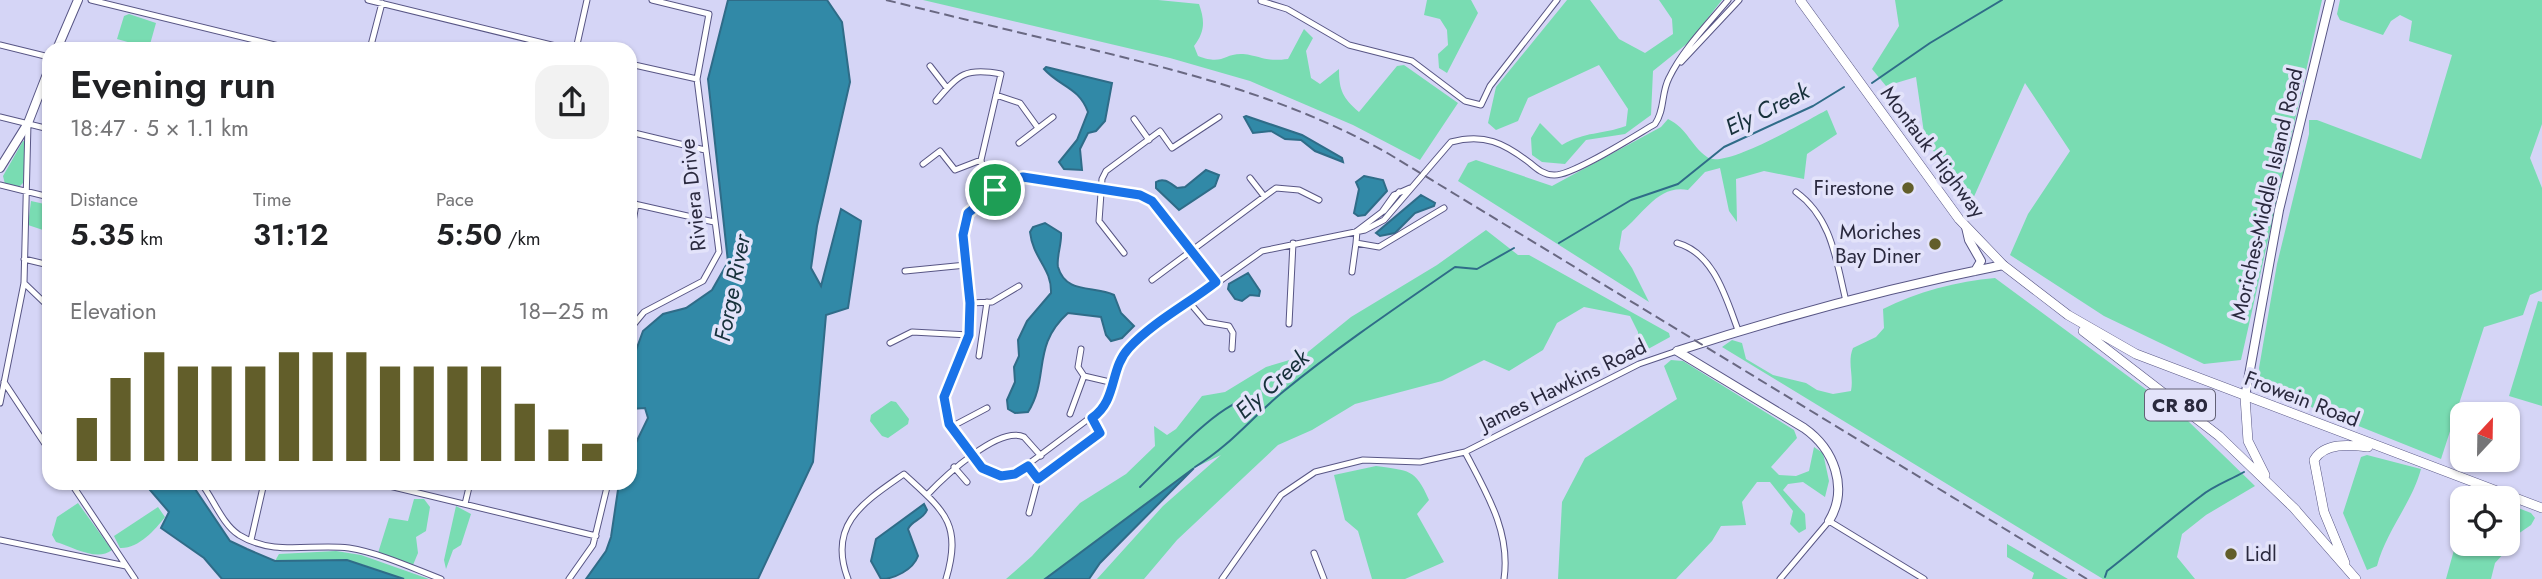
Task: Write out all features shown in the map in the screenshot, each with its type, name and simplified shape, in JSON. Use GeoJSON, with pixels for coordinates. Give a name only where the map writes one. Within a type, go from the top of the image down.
{"type":"FeatureCollection","features":[{"type":"Feature","properties":{"kind":"main road","name":"Montauk Highway"},"geometry":{"type":"LineString","coordinates":[[1800,0],[1966,227],[2003,265],[2057,307]]}},
{"type":"Feature","properties":{"kind":"main road","name":"Frowein Road"},"geometry":{"type":"LineString","coordinates":[[2057,307],[2128,351],[2542,508]]}},
{"type":"Feature","properties":{"kind":"main road","name":"CR 80"},"geometry":{"type":"LineString","coordinates":[[2057,307],[2219,436],[2295,510]]}},
{"type":"Feature","properties":{"kind":"main road","name":"CR 80"},"geometry":{"type":"LineString","coordinates":[[2245,397],[2245,426],[2252,454],[2295,510],[2356,579]]}},
{"type":"Feature","properties":{"kind":"main road"},"geometry":{"type":"LineString","coordinates":[[2349,571],[2324,512],[2314,460],[2323,451],[2339,446],[2384,449]]}},
{"type":"Feature","properties":{"kind":"street"},"geometry":{"type":"LineString","coordinates":[[60,42],[78,0]]}},
{"type":"Feature","properties":{"kind":"street"},"geometry":{"type":"LineString","coordinates":[[90,0],[262,42]]}},
{"type":"Feature","properties":{"kind":"street"},"geometry":{"type":"LineString","coordinates":[[368,0],[540,42]]}},
{"type":"Feature","properties":{"kind":"street"},"geometry":{"type":"LineString","coordinates":[[578,42],[587,0]]}},
{"type":"Feature","properties":{"kind":"street","name":"Riviera Drive"},"geometry":{"type":"LineString","coordinates":[[637,321],[644,313],[703,281],[719,252],[697,79],[709,14],[652,0]]}},
{"type":"Feature","properties":{"kind":"street"},"geometry":{"type":"LineString","coordinates":[[1287,9],[1291,0]]}},
{"type":"Feature","properties":{"kind":"street"},"geometry":{"type":"LineString","coordinates":[[1261,2],[1287,9],[1349,44],[1412,61],[1465,101],[1481,105],[1490,86],[1557,0]]}},
{"type":"Feature","properties":{"kind":"street"},"geometry":{"type":"LineString","coordinates":[[1216,282],[1152,201],[1140,195],[1023,177],[1010,180],[968,213],[963,235],[970,303],[969,335],[944,397],[951,427],[971,457],[982,468],[1001,476],[1015,474],[1092,418],[1108,401],[1117,366],[1127,349],[1262,251],[1357,231],[1374,226],[1387,218],[1401,204],[1410,188],[1441,150],[1451,142],[1466,138],[1495,140],[1543,173],[1564,174],[1655,124],[1674,69],[1728,0]]}},
{"type":"Feature","properties":{"kind":"street"},"geometry":{"type":"LineString","coordinates":[[1674,69],[1739,0]]}},
{"type":"Feature","properties":{"kind":"street","name":"Moriches-Middle Island Road"},"geometry":{"type":"LineString","coordinates":[[2245,397],[2279,210],[2330,0]]}},
{"type":"Feature","properties":{"kind":"street"},"geometry":{"type":"LineString","coordinates":[[372,42],[382,2]]}},
{"type":"Feature","properties":{"kind":"street"},"geometry":{"type":"LineString","coordinates":[[0,45],[42,55]]}},
{"type":"Feature","properties":{"kind":"street"},"geometry":{"type":"LineString","coordinates":[[637,66],[697,79]]}},
{"type":"Feature","properties":{"kind":"street"},"geometry":{"type":"LineString","coordinates":[[930,66],[947,88]]}},
{"type":"Feature","properties":{"kind":"street"},"geometry":{"type":"LineString","coordinates":[[936,101],[963,74],[976,69],[1001,74],[981,160],[983,171],[995,190]]}},
{"type":"Feature","properties":{"kind":"street"},"geometry":{"type":"LineString","coordinates":[[0,168],[28,124],[42,87]]}},
{"type":"Feature","properties":{"kind":"street"},"geometry":{"type":"LineString","coordinates":[[996,95],[1020,103],[1038,128]]}},
{"type":"Feature","properties":{"kind":"street"},"geometry":{"type":"LineString","coordinates":[[0,117],[42,127]]}},
{"type":"Feature","properties":{"kind":"street"},"geometry":{"type":"LineString","coordinates":[[1019,143],[1053,117]]}},
{"type":"Feature","properties":{"kind":"street"},"geometry":{"type":"LineString","coordinates":[[1124,253],[1099,220],[1101,189],[1106,171],[1160,131],[1172,148],[1219,117]]}},
{"type":"Feature","properties":{"kind":"street"},"geometry":{"type":"LineString","coordinates":[[1134,118],[1149,140]]}},
{"type":"Feature","properties":{"kind":"street"},"geometry":{"type":"LineString","coordinates":[[0,403],[24,283],[28,124]]}},
{"type":"Feature","properties":{"kind":"street"},"geometry":{"type":"LineString","coordinates":[[637,134],[705,150]]}},
{"type":"Feature","properties":{"kind":"street"},"geometry":{"type":"LineString","coordinates":[[923,164],[940,151],[955,170],[981,160]]}},
{"type":"Feature","properties":{"kind":"street"},"geometry":{"type":"LineString","coordinates":[[1250,178],[1264,196]]}},
{"type":"Feature","properties":{"kind":"street"},"geometry":{"type":"LineString","coordinates":[[0,185],[42,195]]}},
{"type":"Feature","properties":{"kind":"street"},"geometry":{"type":"LineString","coordinates":[[1152,280],[1276,188],[1299,190],[1319,200]]}},
{"type":"Feature","properties":{"kind":"street"},"geometry":{"type":"LineString","coordinates":[[1352,272],[1357,231],[1398,198],[1399,192],[1410,188]]}},
{"type":"Feature","properties":{"kind":"street"},"geometry":{"type":"LineString","coordinates":[[1796,192],[1818,212],[1828,230],[1846,301]]}},
{"type":"Feature","properties":{"kind":"street"},"geometry":{"type":"LineString","coordinates":[[637,204],[714,222]]}},
{"type":"Feature","properties":{"kind":"street"},"geometry":{"type":"LineString","coordinates":[[1356,243],[1379,247],[1444,208]]}},
{"type":"Feature","properties":{"kind":"street"},"geometry":{"type":"LineString","coordinates":[[1382,212],[1387,218]]}},
{"type":"Feature","properties":{"kind":"street"},"geometry":{"type":"LineString","coordinates":[[1966,227],[1969,240],[1981,261],[1975,271]]}},
{"type":"Feature","properties":{"kind":"street"},"geometry":{"type":"LineString","coordinates":[[1289,324],[1293,243]]}},
{"type":"Feature","properties":{"kind":"street"},"geometry":{"type":"LineString","coordinates":[[1677,243],[1688,246],[1718,279],[1738,330]]}},
{"type":"Feature","properties":{"kind":"street"},"geometry":{"type":"LineString","coordinates":[[24,259],[42,263]]}},
{"type":"Feature","properties":{"kind":"street"},"geometry":{"type":"LineString","coordinates":[[905,271],[966,265]]}},
{"type":"Feature","properties":{"kind":"street","name":"James Hawkins Road"},"geometry":{"type":"LineString","coordinates":[[1222,579],[1280,495],[1315,472],[1363,460],[1420,462],[1465,452],[1627,370],[1677,351],[1738,330],[1846,301],[2003,265]]}},
{"type":"Feature","properties":{"kind":"street"},"geometry":{"type":"LineString","coordinates":[[24,283],[42,300]]}},
{"type":"Feature","properties":{"kind":"street"},"geometry":{"type":"LineString","coordinates":[[970,303],[999,300],[1019,286]]}},
{"type":"Feature","properties":{"kind":"street"},"geometry":{"type":"LineString","coordinates":[[979,356],[987,302]]}},
{"type":"Feature","properties":{"kind":"street"},"geometry":{"type":"LineString","coordinates":[[1190,303],[1206,322],[1228,326],[1233,333],[1232,349]]}},
{"type":"Feature","properties":{"kind":"street"},"geometry":{"type":"LineString","coordinates":[[890,343],[912,332],[969,335]]}},
{"type":"Feature","properties":{"kind":"street"},"geometry":{"type":"LineString","coordinates":[[1081,349],[1078,367],[1084,376],[1114,383]]}},
{"type":"Feature","properties":{"kind":"street"},"geometry":{"type":"LineString","coordinates":[[1677,351],[1804,428],[1822,443],[1831,458],[1838,481],[1837,501],[1829,521],[1780,579]]}},
{"type":"Feature","properties":{"kind":"street"},"geometry":{"type":"LineString","coordinates":[[1070,414],[1084,376]]}},
{"type":"Feature","properties":{"kind":"street"},"geometry":{"type":"LineString","coordinates":[[4,382],[42,439]]}},
{"type":"Feature","properties":{"kind":"street"},"geometry":{"type":"LineString","coordinates":[[951,427],[986,408]]}},
{"type":"Feature","properties":{"kind":"street"},"geometry":{"type":"LineString","coordinates":[[1029,513],[1038,479],[1098,436],[1100,430],[1092,418]]}},
{"type":"Feature","properties":{"kind":"street"},"geometry":{"type":"LineString","coordinates":[[927,495],[954,467],[1015,434],[1032,443],[1041,456]]}},
{"type":"Feature","properties":{"kind":"street"},"geometry":{"type":"LineString","coordinates":[[1465,452],[1496,510],[1505,550],[1504,579]]}},
{"type":"Feature","properties":{"kind":"street"},"geometry":{"type":"LineString","coordinates":[[1028,466],[1038,479]]}},
{"type":"Feature","properties":{"kind":"street"},"geometry":{"type":"LineString","coordinates":[[954,467],[967,482]]}},
{"type":"Feature","properties":{"kind":"street"},"geometry":{"type":"LineString","coordinates":[[848,579],[841,562],[842,541],[860,505],[904,474],[946,514],[952,528],[953,548],[946,579]]}},
{"type":"Feature","properties":{"kind":"street"},"geometry":{"type":"LineString","coordinates":[[76,490],[135,579]]}},
{"type":"Feature","properties":{"kind":"street"},"geometry":{"type":"LineString","coordinates":[[206,490],[236,534],[251,540],[280,550],[335,547],[363,551],[441,579]]}},
{"type":"Feature","properties":{"kind":"street"},"geometry":{"type":"LineString","coordinates":[[251,540],[262,490]]}},
{"type":"Feature","properties":{"kind":"street"},"geometry":{"type":"LineString","coordinates":[[405,490],[596,536]]}},
{"type":"Feature","properties":{"kind":"street"},"geometry":{"type":"LineString","coordinates":[[465,505],[468,490]]}},
{"type":"Feature","properties":{"kind":"street"},"geometry":{"type":"LineString","coordinates":[[569,579],[596,536],[606,490]]}},
{"type":"Feature","properties":{"kind":"street"},"geometry":{"type":"LineString","coordinates":[[1829,521],[1924,579]]}},
{"type":"Feature","properties":{"kind":"street"},"geometry":{"type":"LineString","coordinates":[[0,540],[126,566]]}},
{"type":"Feature","properties":{"kind":"street"},"geometry":{"type":"LineString","coordinates":[[1314,554],[1324,579]]}},
{"type":"Feature","properties":{"kind":"green space"},"geometry":{"type":"Polygon","coordinates":[[[923,0],[1158,0],[1199,4],[1203,26],[1194,46],[1198,56],[1213,60],[1243,54],[1268,59],[1288,59],[1304,29],[1313,38],[1306,51],[1311,78],[1320,84],[1339,69],[1343,94],[1359,112],[1397,66],[1404,65],[1458,103],[1420,160],[1353,125],[1250,81],[1170,58],[923,0]]]}},
{"type":"Feature","properties":{"kind":"green space"},"geometry":{"type":"Polygon","coordinates":[[[1427,0],[1471,0],[1478,13],[1447,73],[1439,68],[1438,54],[1448,45],[1447,30],[1440,19],[1424,15],[1427,0]]]}},
{"type":"Feature","properties":{"kind":"green space"},"geometry":{"type":"Polygon","coordinates":[[[1567,0],[1590,0],[1619,39],[1645,53],[1673,34],[1672,19],[1659,0],[1722,0],[1689,42],[1653,71],[1651,115],[1625,134],[1586,140],[1565,164],[1542,162],[1532,155],[1531,138],[1540,123],[1562,145],[1579,137],[1626,126],[1628,109],[1599,65],[1528,98],[1518,121],[1496,130],[1488,123],[1496,87],[1567,0]]]}},
{"type":"Feature","properties":{"kind":"green space"},"geometry":{"type":"Polygon","coordinates":[[[1895,0],[2322,0],[2241,360],[2204,364],[2104,316],[2010,255],[2028,214],[2070,151],[2025,83],[1972,201],[1925,140],[1916,77],[1886,86],[1872,69],[1899,26],[1895,0]]]}},
{"type":"Feature","properties":{"kind":"green space"},"geometry":{"type":"Polygon","coordinates":[[[2340,0],[2542,0],[2542,124],[2530,158],[2542,188],[2542,290],[2530,295],[2523,315],[2484,327],[2460,402],[2450,402],[2450,431],[2441,459],[2261,387],[2259,368],[2277,264],[2309,134],[2309,120],[2317,120],[2421,159],[2452,55],[2409,41],[2412,21],[2400,15],[2391,21],[2383,35],[2340,20],[2337,14],[2340,0]]]}},
{"type":"Feature","properties":{"kind":"green space"},"geometry":{"type":"Polygon","coordinates":[[[129,14],[156,23],[151,42],[117,39],[124,16],[129,14]]]}},
{"type":"Feature","properties":{"kind":"green space"},"geometry":{"type":"Polygon","coordinates":[[[1827,110],[1837,134],[1807,154],[1804,179],[1764,171],[1736,179],[1737,222],[1729,211],[1720,168],[1705,172],[1688,190],[1677,189],[1659,196],[1622,231],[1619,249],[1649,302],[1458,181],[1468,163],[1476,160],[1552,186],[1661,127],[1668,119],[1707,157],[1730,157],[1766,142],[1827,110]]]}},
{"type":"Feature","properties":{"kind":"green space"},"geometry":{"type":"Polygon","coordinates":[[[23,141],[27,142],[23,183],[19,187],[5,184],[3,176],[23,141]]]}},
{"type":"Feature","properties":{"kind":"green space"},"geometry":{"type":"Polygon","coordinates":[[[31,201],[42,203],[42,230],[28,225],[31,201]]]}},
{"type":"Feature","properties":{"kind":"green space"},"geometry":{"type":"Polygon","coordinates":[[[1486,230],[1518,255],[1529,255],[1669,333],[1670,337],[1639,354],[1638,332],[1630,316],[1584,307],[1557,323],[1543,350],[1509,371],[1484,360],[1442,381],[1355,404],[1312,430],[1278,445],[1177,540],[1144,579],[1097,579],[1163,506],[1221,455],[1194,468],[1045,579],[1006,579],[1032,556],[1080,503],[1126,474],[1155,446],[1154,426],[1167,435],[1176,429],[1202,396],[1225,392],[1266,367],[1303,356],[1351,317],[1437,265],[1486,230]]]}},
{"type":"Feature","properties":{"kind":"green space"},"geometry":{"type":"Polygon","coordinates":[[[1995,278],[2186,419],[2255,486],[2206,515],[2182,534],[2177,557],[2195,579],[2103,579],[1722,347],[1732,340],[1742,343],[1746,359],[1773,375],[1806,383],[1817,390],[1833,394],[1851,391],[1853,348],[1876,337],[1884,328],[1883,309],[1938,288],[1995,278]]]}},
{"type":"Feature","properties":{"kind":"green space"},"geometry":{"type":"Polygon","coordinates":[[[2538,301],[2542,302],[2542,406],[2509,396],[2538,301]]]}},
{"type":"Feature","properties":{"kind":"green space"},"geometry":{"type":"Polygon","coordinates":[[[1671,360],[1683,361],[1794,430],[1797,438],[1771,467],[1779,475],[1796,476],[1809,471],[1814,447],[1823,453],[1829,481],[1825,497],[1803,482],[1788,484],[1783,490],[1805,514],[1806,529],[1799,533],[1790,524],[1793,511],[1770,482],[1757,482],[1742,502],[1746,525],[1721,526],[1712,541],[1676,579],[1558,579],[1562,502],[1585,458],[1677,399],[1664,366],[1671,360]]]}},
{"type":"Feature","properties":{"kind":"green space"},"geometry":{"type":"Polygon","coordinates":[[[891,401],[896,402],[909,419],[908,424],[888,438],[882,436],[870,421],[871,415],[891,401]]]}},
{"type":"Feature","properties":{"kind":"green space"},"geometry":{"type":"Polygon","coordinates":[[[2367,455],[2421,469],[2412,494],[2386,541],[2377,566],[2367,570],[2343,513],[2361,457],[2367,455]]]}},
{"type":"Feature","properties":{"kind":"green space"},"geometry":{"type":"Polygon","coordinates":[[[1376,466],[1404,471],[1415,476],[1429,500],[1417,514],[1444,562],[1405,579],[1372,579],[1358,531],[1345,520],[1334,475],[1376,466]]]}},
{"type":"Feature","properties":{"kind":"green space"},"geometry":{"type":"Polygon","coordinates":[[[414,499],[424,499],[430,507],[426,531],[416,537],[418,553],[413,565],[378,553],[389,518],[408,521],[414,499]]]}},
{"type":"Feature","properties":{"kind":"green space"},"geometry":{"type":"Polygon","coordinates":[[[78,503],[112,550],[99,555],[92,554],[56,542],[52,535],[57,517],[78,503]]]}},
{"type":"Feature","properties":{"kind":"green space"},"geometry":{"type":"Polygon","coordinates":[[[456,506],[471,514],[461,545],[453,550],[446,569],[444,560],[456,506]]]}},
{"type":"Feature","properties":{"kind":"green space"},"geometry":{"type":"Polygon","coordinates":[[[158,507],[165,517],[146,538],[120,548],[114,536],[158,507]]]}},
{"type":"Feature","properties":{"kind":"green space"},"geometry":{"type":"Polygon","coordinates":[[[2520,509],[2531,513],[2535,518],[2531,525],[2520,533],[2520,509]]]}},
{"type":"Feature","properties":{"kind":"green space"},"geometry":{"type":"Polygon","coordinates":[[[2007,544],[2068,579],[2032,579],[2034,573],[2007,557],[2007,544]]]}},
{"type":"Feature","properties":{"kind":"green space"},"geometry":{"type":"Polygon","coordinates":[[[336,551],[361,555],[429,579],[404,579],[361,564],[275,561],[279,554],[336,551]]]}},
{"type":"Feature","properties":{"kind":"green space"},"geometry":{"type":"Polygon","coordinates":[[[2452,556],[2501,556],[2495,563],[2491,579],[2446,579],[2452,556]]]}},
{"type":"Feature","properties":{"kind":"water","name":"Forge River"},"geometry":{"type":"Polygon","coordinates":[[[728,0],[827,0],[842,22],[850,82],[817,226],[811,268],[821,286],[841,209],[861,221],[848,308],[826,315],[813,462],[758,579],[586,579],[606,551],[611,537],[618,490],[637,490],[637,441],[648,418],[645,408],[637,409],[637,348],[643,331],[663,314],[686,308],[712,290],[728,262],[708,79],[728,0]]]}},
{"type":"Feature","properties":{"kind":"water"},"geometry":{"type":"Polygon","coordinates":[[[1046,67],[1112,83],[1105,121],[1096,131],[1088,133],[1080,149],[1082,170],[1064,169],[1059,162],[1077,140],[1088,112],[1080,97],[1050,75],[1044,69],[1046,67]]]}},
{"type":"Feature","properties":{"kind":"water"},"geometry":{"type":"Polygon","coordinates":[[[1244,117],[1302,135],[1342,158],[1343,162],[1315,151],[1301,140],[1285,139],[1271,131],[1253,133],[1244,117]]]}},
{"type":"Feature","properties":{"kind":"water"},"geometry":{"type":"Polygon","coordinates":[[[1206,170],[1219,175],[1215,186],[1179,210],[1156,188],[1156,182],[1162,180],[1177,188],[1185,187],[1206,170]]]}},
{"type":"Feature","properties":{"kind":"water"},"geometry":{"type":"Polygon","coordinates":[[[1364,176],[1383,180],[1387,191],[1365,215],[1358,216],[1354,213],[1359,189],[1356,182],[1364,176]]]}},
{"type":"Feature","properties":{"kind":"water"},"geometry":{"type":"Polygon","coordinates":[[[1421,195],[1435,203],[1434,206],[1415,213],[1395,233],[1380,236],[1376,233],[1421,195]]]}},
{"type":"Feature","properties":{"kind":"water"},"geometry":{"type":"Polygon","coordinates":[[[1045,223],[1061,233],[1058,267],[1067,282],[1114,295],[1121,313],[1134,326],[1122,338],[1111,341],[1106,335],[1101,317],[1068,313],[1049,337],[1035,399],[1028,412],[1015,413],[1008,409],[1007,400],[1015,382],[1014,367],[1019,356],[1018,340],[1027,321],[1051,293],[1049,277],[1030,232],[1033,227],[1045,223]]]}},
{"type":"Feature","properties":{"kind":"water"},"geometry":{"type":"Polygon","coordinates":[[[1248,273],[1260,291],[1259,296],[1250,295],[1242,301],[1235,299],[1228,289],[1229,284],[1248,273]]]}},
{"type":"Feature","properties":{"kind":"water"},"geometry":{"type":"Polygon","coordinates":[[[1194,468],[1100,563],[1089,579],[1045,579],[1194,468]]]}},
{"type":"Feature","properties":{"kind":"water"},"geometry":{"type":"Polygon","coordinates":[[[150,490],[196,490],[230,541],[275,561],[347,560],[404,579],[222,579],[204,558],[161,528],[169,512],[150,490]]]}},
{"type":"Feature","properties":{"kind":"water"},"geometry":{"type":"Polygon","coordinates":[[[924,504],[927,510],[908,529],[918,556],[916,561],[902,573],[881,579],[871,561],[876,539],[924,504]]]}},
{"type":"Feature","properties":{"kind":"waterway","name":"Ely Creek"},"geometry":{"type":"LineString","coordinates":[[1872,83],[1930,43],[2002,0]]}},
{"type":"Feature","properties":{"kind":"waterway","name":"Ely Creek"},"geometry":{"type":"LineString","coordinates":[[1559,243],[1631,200],[1678,184],[1724,147],[1813,106],[1844,87]]}},
{"type":"Feature","properties":{"kind":"waterway","name":"Ely Creek"},"geometry":{"type":"LineString","coordinates":[[1195,467],[1231,440],[1305,374],[1455,267],[1477,269],[1514,248]]}},
{"type":"Feature","properties":{"kind":"waterway"},"geometry":{"type":"LineString","coordinates":[[1140,487],[1193,435],[1225,409],[1251,399],[1264,408]]}},
{"type":"Feature","properties":{"kind":"waterway"},"geometry":{"type":"LineString","coordinates":[[2105,577],[2107,571],[2206,492],[2244,472]]}},
{"type":"Feature","properties":{"kind":"railway"},"geometry":{"type":"LineString","coordinates":[[886,0],[1208,80],[1282,104],[1354,135],[2087,579]]}},
{"type":"Feature","properties":{"kind":"place","name":"Firestone"},"geometry":{"type":"Point","coordinates":[1908,188]}},
{"type":"Feature","properties":{"kind":"place","name":"Moriches Bay Diner"},"geometry":{"type":"Point","coordinates":[1935,244]}},
{"type":"Feature","properties":{"kind":"place","name":"Lidl"},"geometry":{"type":"Point","coordinates":[2231,554]}},
{"type":"Feature","properties":{"kind":"route"},"geometry":{"type":"LineString","coordinates":[[1016,177],[1023,177],[1140,195],[1159,206],[1216,282],[1127,349],[1117,366],[1108,401],[1092,418],[1100,430],[1098,436],[1038,479],[1028,466],[1015,474],[1001,476],[982,468],[956,438],[945,410],[944,397],[948,384],[964,353],[969,335],[970,303],[963,244],[964,224],[974,205],[995,190],[1016,177]]}}]}
